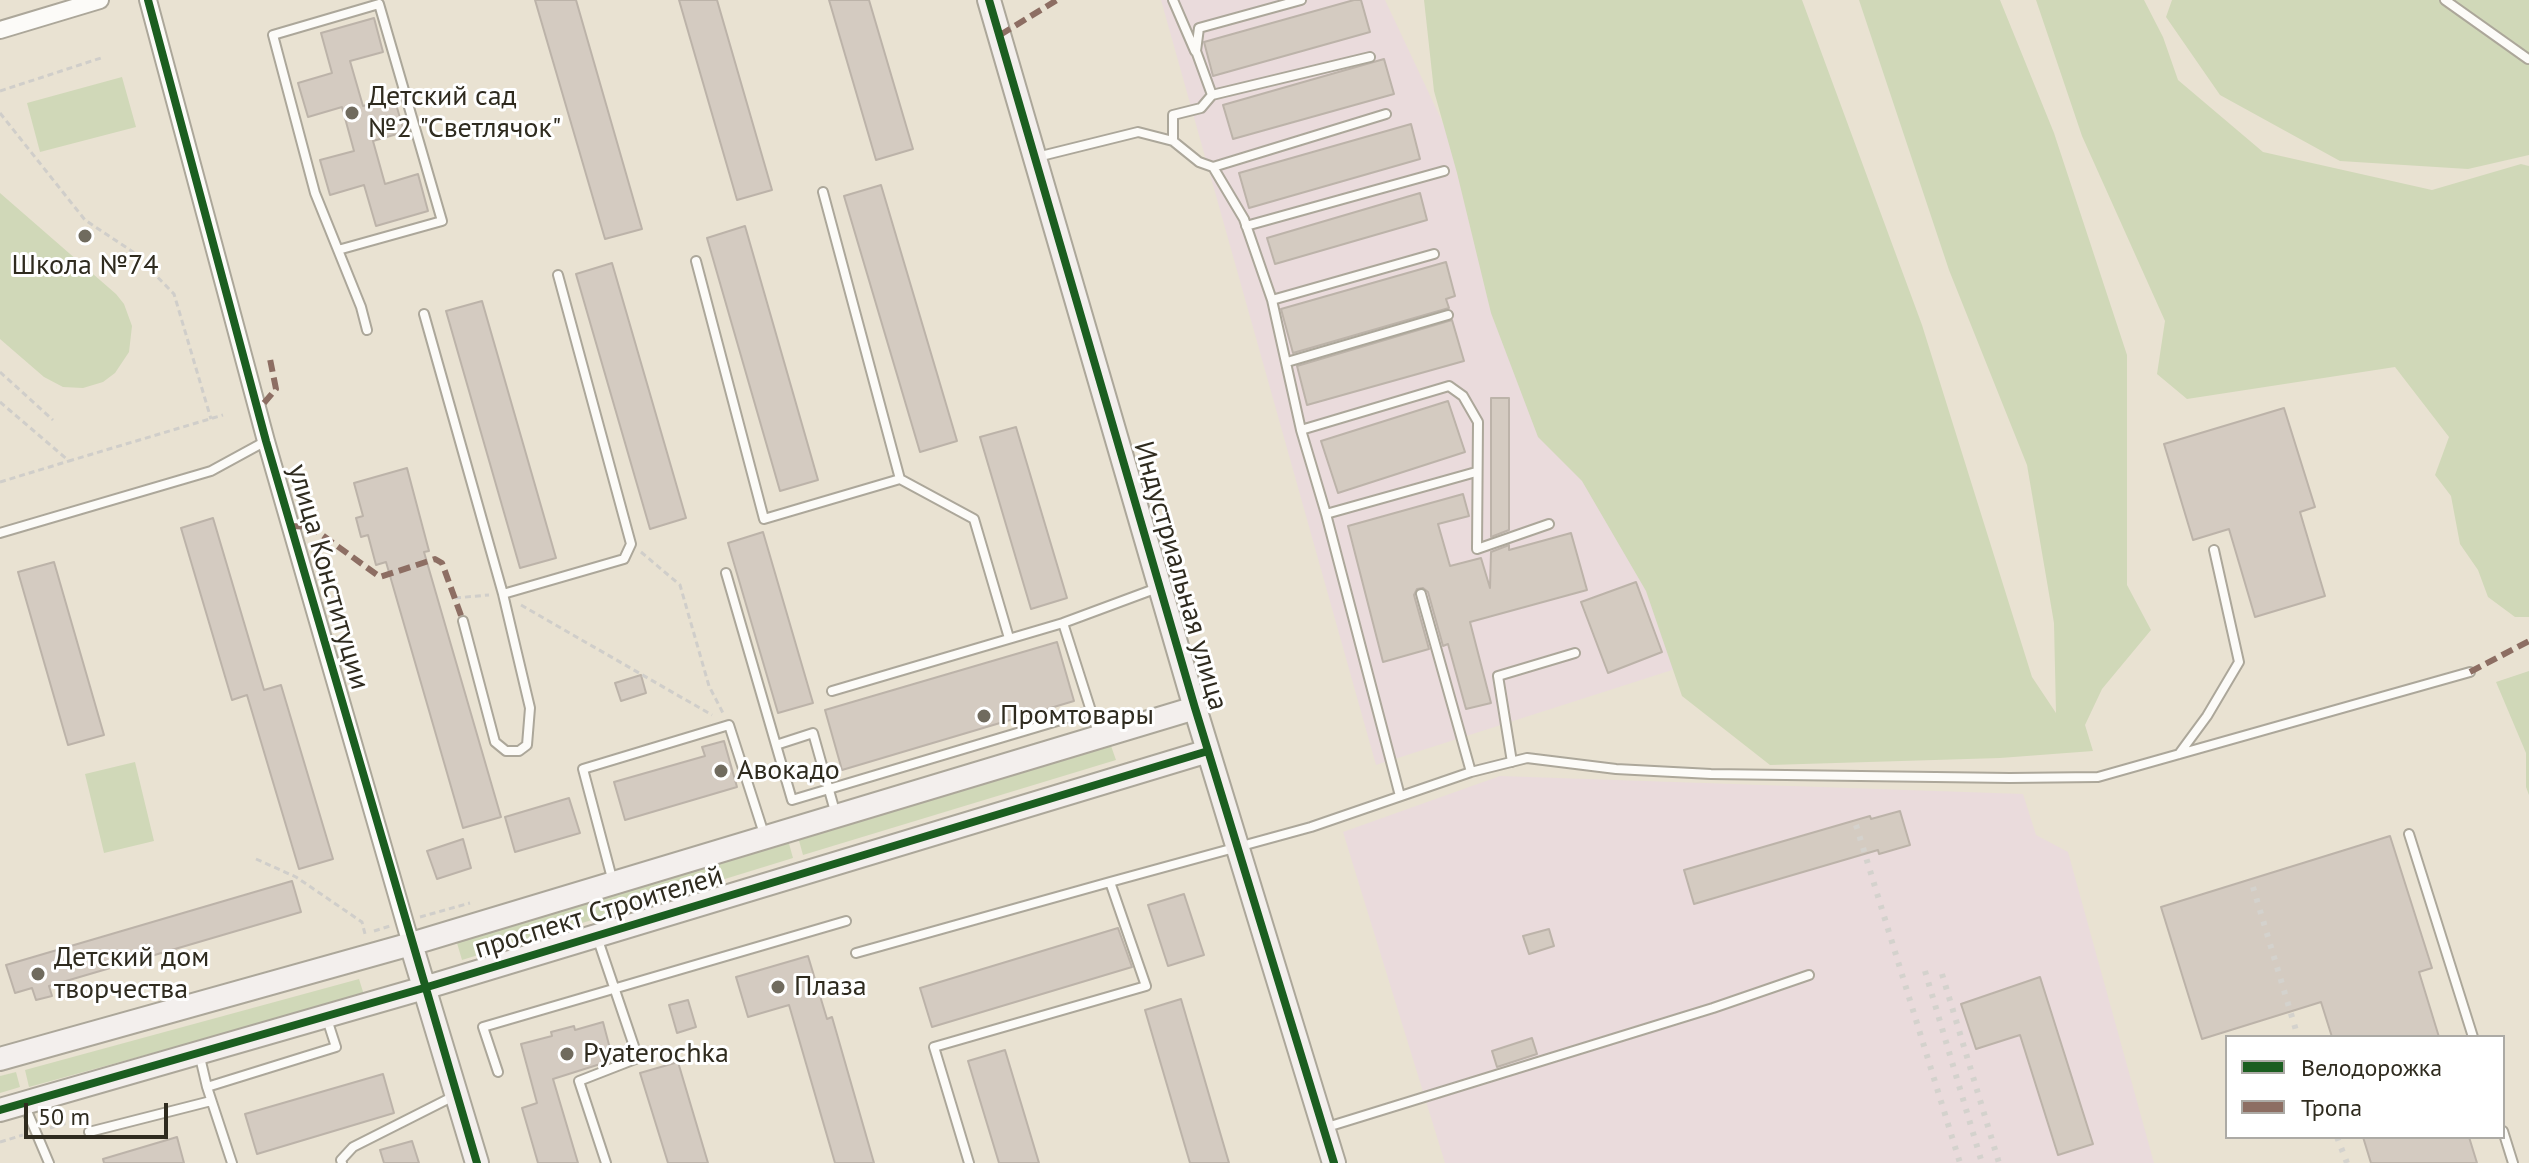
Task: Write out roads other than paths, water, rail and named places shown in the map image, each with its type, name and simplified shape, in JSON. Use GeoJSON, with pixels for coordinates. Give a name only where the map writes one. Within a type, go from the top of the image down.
{"type":"FeatureCollection","features":[{"type":"Feature","properties":{"kind":"street"},"geometry":{"type":"LineString","coordinates":[[0,30],[100,0]]}},
{"type":"Feature","properties":{"kind":"street","name":"улица Конституции"},"geometry":{"type":"LineString","coordinates":[[148,0],[266,441],[477,1163]]}},
{"type":"Feature","properties":{"kind":"street","name":"Индустриальная улица"},"geometry":{"type":"LineString","coordinates":[[989,0],[1195,708],[1334,1163]]}},
{"type":"Feature","properties":{"kind":"street","name":"проспект Строителей"},"geometry":{"type":"LineString","coordinates":[[0,1059],[411,944],[1195,708]]}},
{"type":"Feature","properties":{"kind":"street","name":"проспект Строителей"},"geometry":{"type":"LineString","coordinates":[[0,1110],[424,988],[1208,751]]}},
{"type":"Feature","properties":{"kind":"lane"},"geometry":{"type":"LineString","coordinates":[[1173,0],[1212,95]]}},
{"type":"Feature","properties":{"kind":"lane"},"geometry":{"type":"LineString","coordinates":[[1196,51],[1199,28],[1301,0]]}},
{"type":"Feature","properties":{"kind":"lane"},"geometry":{"type":"LineString","coordinates":[[2445,0],[2528,59]]}},
{"type":"Feature","properties":{"kind":"lane"},"geometry":{"type":"LineString","coordinates":[[338,250],[442,221],[379,4],[273,35],[315,193],[367,330]]}},
{"type":"Feature","properties":{"kind":"lane"},"geometry":{"type":"LineString","coordinates":[[1173,141],[1173,115],[1201,108],[1212,95],[1370,57]]}},
{"type":"Feature","properties":{"kind":"lane"},"geometry":{"type":"LineString","coordinates":[[1035,157],[1138,132],[1173,141],[1199,162],[1213,167],[1386,114]]}},
{"type":"Feature","properties":{"kind":"lane"},"geometry":{"type":"LineString","coordinates":[[1213,167],[1246,226],[1272,300],[1301,430],[1400,796]]}},
{"type":"Feature","properties":{"kind":"lane"},"geometry":{"type":"LineString","coordinates":[[1246,226],[1444,171]]}},
{"type":"Feature","properties":{"kind":"lane"},"geometry":{"type":"LineString","coordinates":[[823,192],[900,479]]}},
{"type":"Feature","properties":{"kind":"lane"},"geometry":{"type":"LineString","coordinates":[[1272,300],[1434,254]]}},
{"type":"Feature","properties":{"kind":"lane"},"geometry":{"type":"LineString","coordinates":[[696,261],[764,519],[900,479],[974,519],[1009,638]]}},
{"type":"Feature","properties":{"kind":"lane"},"geometry":{"type":"LineString","coordinates":[[503,594],[624,559],[631,544],[558,275]]}},
{"type":"Feature","properties":{"kind":"lane"},"geometry":{"type":"LineString","coordinates":[[424,314],[503,594],[530,708],[527,745],[519,751],[506,751],[495,742],[463,621]]}},
{"type":"Feature","properties":{"kind":"lane"},"geometry":{"type":"LineString","coordinates":[[1287,362],[1448,315]]}},
{"type":"Feature","properties":{"kind":"lane"},"geometry":{"type":"LineString","coordinates":[[1301,430],[1449,386],[1463,396],[1478,422],[1477,549],[1549,524]]}},
{"type":"Feature","properties":{"kind":"lane"},"geometry":{"type":"LineString","coordinates":[[0,533],[211,471],[266,441]]}},
{"type":"Feature","properties":{"kind":"lane"},"geometry":{"type":"LineString","coordinates":[[1326,514],[1476,472]]}},
{"type":"Feature","properties":{"kind":"lane"},"geometry":{"type":"LineString","coordinates":[[2178,755],[2207,716],[2239,662],[2214,550]]}},
{"type":"Feature","properties":{"kind":"lane"},"geometry":{"type":"LineString","coordinates":[[726,573],[796,811]]}},
{"type":"Feature","properties":{"kind":"lane"},"geometry":{"type":"LineString","coordinates":[[832,691],[1063,623],[1161,586]]}},
{"type":"Feature","properties":{"kind":"lane"},"geometry":{"type":"LineString","coordinates":[[1421,594],[1471,772]]}},
{"type":"Feature","properties":{"kind":"lane"},"geometry":{"type":"LineString","coordinates":[[1063,623],[1099,737]]}},
{"type":"Feature","properties":{"kind":"lane"},"geometry":{"type":"LineString","coordinates":[[1512,762],[1498,676],[1575,653]]}},
{"type":"Feature","properties":{"kind":"lane"},"geometry":{"type":"LineString","coordinates":[[856,953],[1311,827],[1471,772],[1527,758],[1616,769],[1711,774],[2098,777],[2470,672]]}},
{"type":"Feature","properties":{"kind":"lane"},"geometry":{"type":"LineString","coordinates":[[792,800],[1091,711]]}},
{"type":"Feature","properties":{"kind":"lane"},"geometry":{"type":"LineString","coordinates":[[613,883],[583,769],[729,725],[765,837]]}},
{"type":"Feature","properties":{"kind":"lane"},"geometry":{"type":"LineString","coordinates":[[776,745],[813,733],[837,816]]}},
{"type":"Feature","properties":{"kind":"lane"},"geometry":{"type":"LineString","coordinates":[[2409,834],[2472,1035]]}},
{"type":"Feature","properties":{"kind":"lane"},"geometry":{"type":"LineString","coordinates":[[969,1163],[934,1047],[1146,986],[1110,882]]}},
{"type":"Feature","properties":{"kind":"lane"},"geometry":{"type":"LineString","coordinates":[[498,1072],[483,1027],[846,921]]}},
{"type":"Feature","properties":{"kind":"lane"},"geometry":{"type":"LineString","coordinates":[[597,936],[638,1058],[579,1081],[606,1163]]}},
{"type":"Feature","properties":{"kind":"lane"},"geometry":{"type":"LineString","coordinates":[[1323,1128],[1713,1008],[1809,975]]}},
{"type":"Feature","properties":{"kind":"lane"},"geometry":{"type":"LineString","coordinates":[[207,1087],[336,1047],[326,1016]]}},
{"type":"Feature","properties":{"kind":"lane"},"geometry":{"type":"LineString","coordinates":[[199,1053],[232,1163]]}},
{"type":"Feature","properties":{"kind":"lane"},"geometry":{"type":"LineString","coordinates":[[339,1162],[353,1147],[456,1095]]}},
{"type":"Feature","properties":{"kind":"lane"},"geometry":{"type":"LineString","coordinates":[[89,1132],[211,1101]]}},
{"type":"Feature","properties":{"kind":"lane"},"geometry":{"type":"LineString","coordinates":[[24,1104],[49,1163]]}},
{"type":"Feature","properties":{"kind":"lane"},"geometry":{"type":"LineString","coordinates":[[2505,1137],[2513,1163]]}},
{"type":"Feature","properties":{"kind":"railway"},"geometry":{"type":"LineString","coordinates":[[1856,825],[1960,1163]]}},
{"type":"Feature","properties":{"kind":"railway"},"geometry":{"type":"LineString","coordinates":[[2253,887],[2297,1035]]}},
{"type":"Feature","properties":{"kind":"railway"},"geometry":{"type":"LineString","coordinates":[[1925,971],[1982,1163]]}},
{"type":"Feature","properties":{"kind":"railway"},"geometry":{"type":"LineString","coordinates":[[1942,974],[1999,1163]]}},
{"type":"Feature","properties":{"kind":"railway"},"geometry":{"type":"LineString","coordinates":[[2338,1139],[2347,1163]]}},
{"type":"Feature","properties":{"kind":"place","name":"Детский сад №2 \"Светлячок\""},"geometry":{"type":"Point","coordinates":[352,113]}},
{"type":"Feature","properties":{"kind":"place","name":"Школа №74"},"geometry":{"type":"Point","coordinates":[85,236]}},
{"type":"Feature","properties":{"kind":"place","name":"Промтовары"},"geometry":{"type":"Point","coordinates":[984,716]}},
{"type":"Feature","properties":{"kind":"place","name":"Авокадо"},"geometry":{"type":"Point","coordinates":[721,771]}},
{"type":"Feature","properties":{"kind":"place","name":"Детский дом творчества"},"geometry":{"type":"Point","coordinates":[38,974]}},
{"type":"Feature","properties":{"kind":"place","name":"Плаза"},"geometry":{"type":"Point","coordinates":[778,987]}},
{"type":"Feature","properties":{"kind":"place","name":"Pyaterochka"},"geometry":{"type":"Point","coordinates":[567,1054]}}]}
